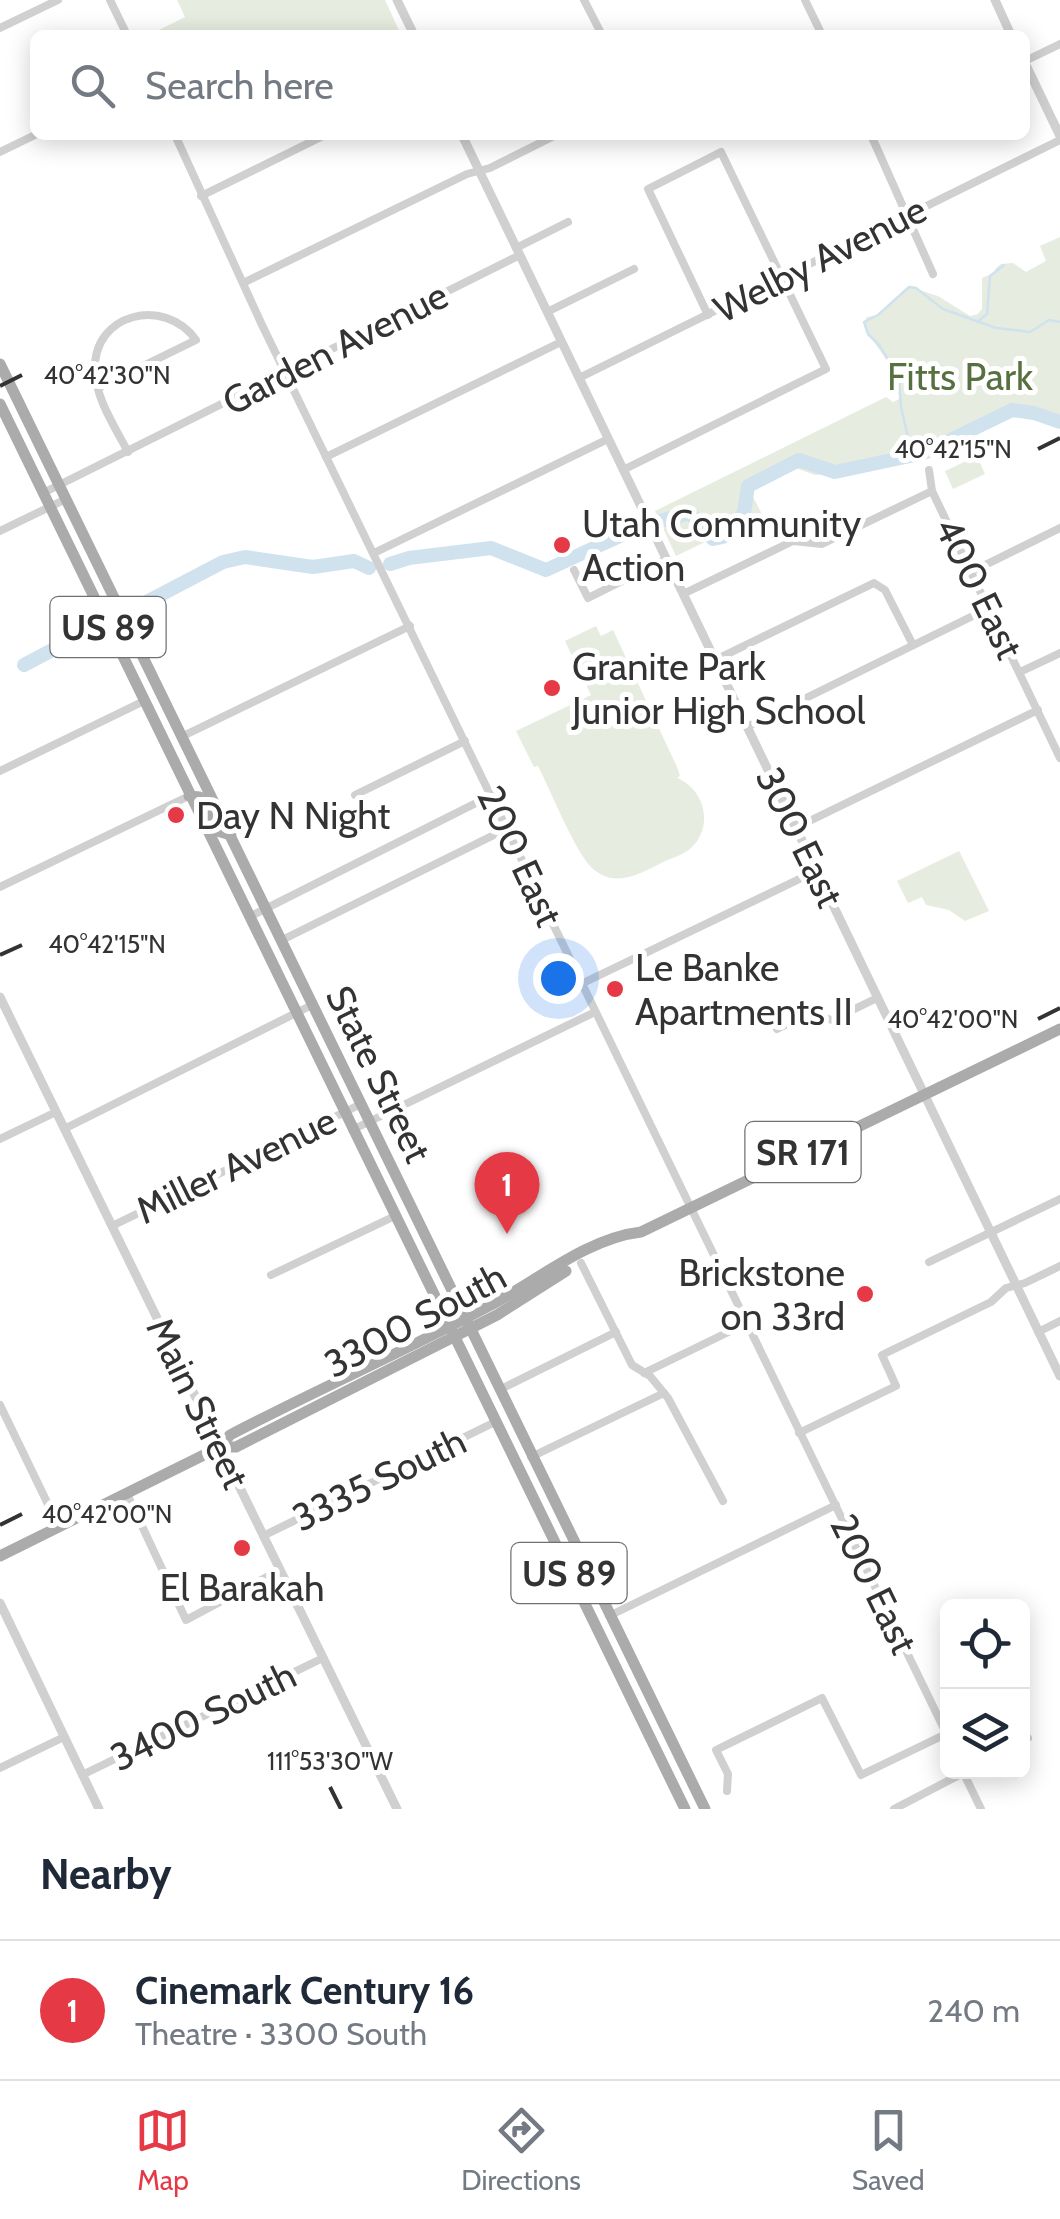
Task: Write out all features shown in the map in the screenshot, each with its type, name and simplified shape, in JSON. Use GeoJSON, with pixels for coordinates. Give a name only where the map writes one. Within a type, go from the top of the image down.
{"type":"FeatureCollection","features":[{"type":"Feature","properties":{"kind":"main road","name":"State Street"},"geometry":{"type":"LineString","coordinates":[[0,364],[704,1809]]}},
{"type":"Feature","properties":{"kind":"main road","name":"State Street"},"geometry":{"type":"LineString","coordinates":[[0,404],[684,1809]]}},
{"type":"Feature","properties":{"kind":"main road"},"geometry":{"type":"LineString","coordinates":[[189,796],[200,797],[217,831],[230,835]]}},
{"type":"Feature","properties":{"kind":"main road","name":"3300 South"},"geometry":{"type":"LineString","coordinates":[[466,1324],[579,1255],[624,1233],[641,1232],[1060,1028]]}},
{"type":"Feature","properties":{"kind":"main road","name":"3300 South"},"geometry":{"type":"LineString","coordinates":[[0,1556],[220,1447],[236,1447],[632,1233]]}},
{"type":"Feature","properties":{"kind":"street"},"geometry":{"type":"LineString","coordinates":[[0,28],[58,0]]}},
{"type":"Feature","properties":{"kind":"street"},"geometry":{"type":"LineString","coordinates":[[110,0],[125,30]]}},
{"type":"Feature","properties":{"kind":"street"},"geometry":{"type":"LineString","coordinates":[[397,0],[412,30]]}},
{"type":"Feature","properties":{"kind":"street"},"geometry":{"type":"LineString","coordinates":[[584,0],[599,30]]}},
{"type":"Feature","properties":{"kind":"street"},"geometry":{"type":"LineString","coordinates":[[805,0],[820,30]]}},
{"type":"Feature","properties":{"kind":"street"},"geometry":{"type":"LineString","coordinates":[[994,0],[1009,30]]}},
{"type":"Feature","properties":{"kind":"street"},"geometry":{"type":"LineString","coordinates":[[1030,59],[1060,44]]}},
{"type":"Feature","properties":{"kind":"street"},"geometry":{"type":"LineString","coordinates":[[1030,73],[1060,138]]}},
{"type":"Feature","properties":{"kind":"street"},"geometry":{"type":"LineString","coordinates":[[0,152],[30,137]]}},
{"type":"Feature","properties":{"kind":"street","name":"Welby Avenue"},"geometry":{"type":"LineString","coordinates":[[579,378],[1060,138]]}},
{"type":"Feature","properties":{"kind":"street","name":"200 East"},"geometry":{"type":"LineString","coordinates":[[177,140],[242,283],[940,1721]]}},
{"type":"Feature","properties":{"kind":"street"},"geometry":{"type":"LineString","coordinates":[[201,196],[315,140]]}},
{"type":"Feature","properties":{"kind":"street","name":"300 East"},"geometry":{"type":"LineString","coordinates":[[464,140],[1060,1376]]}},
{"type":"Feature","properties":{"kind":"street"},"geometry":{"type":"LineString","coordinates":[[242,283],[545,140]]}},
{"type":"Feature","properties":{"kind":"street"},"geometry":{"type":"LineString","coordinates":[[872,140],[932,274]]}},
{"type":"Feature","properties":{"kind":"street"},"geometry":{"type":"LineString","coordinates":[[623,470],[826,369],[722,152],[648,189],[708,315]]}},
{"type":"Feature","properties":{"kind":"street","name":"Garden Avenue"},"geometry":{"type":"LineString","coordinates":[[43,492],[285,372],[518,252],[568,222]]}},
{"type":"Feature","properties":{"kind":"street"},"geometry":{"type":"LineString","coordinates":[[547,312],[634,268]]}},
{"type":"Feature","properties":{"kind":"street"},"geometry":{"type":"LineString","coordinates":[[98,388],[196,340],[182,325],[162,315],[140,314],[113,327],[100,346],[94,368],[98,388],[128,452]]}},
{"type":"Feature","properties":{"kind":"street"},"geometry":{"type":"LineString","coordinates":[[326,457],[562,342]]}},
{"type":"Feature","properties":{"kind":"street"},"geometry":{"type":"LineString","coordinates":[[374,554],[608,439]]}},
{"type":"Feature","properties":{"kind":"street","name":"400 East"},"geometry":{"type":"LineString","coordinates":[[929,470],[932,490],[1060,758]]}},
{"type":"Feature","properties":{"kind":"street"},"geometry":{"type":"LineString","coordinates":[[683,594],[793,541],[822,544],[932,490]]}},
{"type":"Feature","properties":{"kind":"street"},"geometry":{"type":"LineString","coordinates":[[0,531],[66,500]]}},
{"type":"Feature","properties":{"kind":"street"},"geometry":{"type":"LineString","coordinates":[[971,572],[1060,528]]}},
{"type":"Feature","properties":{"kind":"street"},"geometry":{"type":"LineString","coordinates":[[574,570],[588,598],[666,559]]}},
{"type":"Feature","properties":{"kind":"street"},"geometry":{"type":"LineString","coordinates":[[714,660],[874,583],[885,590],[913,646]]}},
{"type":"Feature","properties":{"kind":"street"},"geometry":{"type":"LineString","coordinates":[[747,727],[989,608]]}},
{"type":"Feature","properties":{"kind":"street"},"geometry":{"type":"LineString","coordinates":[[181,737],[410,626]]}},
{"type":"Feature","properties":{"kind":"street"},"geometry":{"type":"LineString","coordinates":[[1020,672],[1060,652]]}},
{"type":"Feature","properties":{"kind":"street"},"geometry":{"type":"LineString","coordinates":[[0,771],[144,701]]}},
{"type":"Feature","properties":{"kind":"street"},"geometry":{"type":"LineString","coordinates":[[795,828],[1038,710]]}},
{"type":"Feature","properties":{"kind":"street"},"geometry":{"type":"LineString","coordinates":[[355,795],[465,741]]}},
{"type":"Feature","properties":{"kind":"street"},"geometry":{"type":"LineString","coordinates":[[0,888],[189,796]]}},
{"type":"Feature","properties":{"kind":"street"},"geometry":{"type":"LineString","coordinates":[[248,917],[490,796]]}},
{"type":"Feature","properties":{"kind":"street"},"geometry":{"type":"LineString","coordinates":[[282,940],[506,828]]}},
{"type":"Feature","properties":{"kind":"street"},"geometry":{"type":"LineString","coordinates":[[581,984],[816,871]]}},
{"type":"Feature","properties":{"kind":"street","name":"Main Street"},"geometry":{"type":"LineString","coordinates":[[0,997],[397,1809]]}},
{"type":"Feature","properties":{"kind":"street"},"geometry":{"type":"LineString","coordinates":[[777,1029],[809,1014],[832,1020],[878,998]]}},
{"type":"Feature","properties":{"kind":"street"},"geometry":{"type":"LineString","coordinates":[[64,1129],[312,1005]]}},
{"type":"Feature","properties":{"kind":"street"},"geometry":{"type":"LineString","coordinates":[[352,1130],[594,1012]]}},
{"type":"Feature","properties":{"kind":"street","name":"Miller Avenue"},"geometry":{"type":"LineString","coordinates":[[112,1226],[360,1104]]}},
{"type":"Feature","properties":{"kind":"street"},"geometry":{"type":"LineString","coordinates":[[0,1139],[56,1112]]}},
{"type":"Feature","properties":{"kind":"street"},"geometry":{"type":"LineString","coordinates":[[930,1262],[1060,1199]]}},
{"type":"Feature","properties":{"kind":"street"},"geometry":{"type":"LineString","coordinates":[[272,1276],[395,1216]]}},
{"type":"Feature","properties":{"kind":"street"},"geometry":{"type":"LineString","coordinates":[[581,1262],[632,1365],[664,1393],[723,1501]]}},
{"type":"Feature","properties":{"kind":"street"},"geometry":{"type":"LineString","coordinates":[[799,1433],[896,1386],[882,1356],[991,1302],[1006,1288],[1060,1266]]}},
{"type":"Feature","properties":{"kind":"street"},"geometry":{"type":"LineString","coordinates":[[1038,1332],[1060,1322]]}},
{"type":"Feature","properties":{"kind":"street"},"geometry":{"type":"LineString","coordinates":[[644,1373],[748,1323]]}},
{"type":"Feature","properties":{"kind":"street"},"geometry":{"type":"LineString","coordinates":[[499,1390],[616,1332]]}},
{"type":"Feature","properties":{"kind":"street"},"geometry":{"type":"LineString","coordinates":[[531,1457],[664,1393]]}},
{"type":"Feature","properties":{"kind":"street"},"geometry":{"type":"LineString","coordinates":[[0,1405],[59,1527]]}},
{"type":"Feature","properties":{"kind":"street","name":"3335 South"},"geometry":{"type":"LineString","coordinates":[[263,1536],[496,1422]]}},
{"type":"Feature","properties":{"kind":"street"},"geometry":{"type":"LineString","coordinates":[[127,1494],[186,1620],[280,1570]]}},
{"type":"Feature","properties":{"kind":"street"},"geometry":{"type":"LineString","coordinates":[[609,1616],[836,1506]]}},
{"type":"Feature","properties":{"kind":"street"},"geometry":{"type":"LineString","coordinates":[[0,1604],[99,1809]]}},
{"type":"Feature","properties":{"kind":"street","name":"3400 South"},"geometry":{"type":"LineString","coordinates":[[82,1775],[323,1658]]}},
{"type":"Feature","properties":{"kind":"street"},"geometry":{"type":"LineString","coordinates":[[727,1791],[728,1774],[716,1750],[822,1698],[861,1776],[940,1738]]}},
{"type":"Feature","properties":{"kind":"street"},"geometry":{"type":"LineString","coordinates":[[0,1768],[64,1737]]}},
{"type":"Feature","properties":{"kind":"street"},"geometry":{"type":"LineString","coordinates":[[894,1809],[951,1779]]}},
{"type":"Feature","properties":{"kind":"street"},"geometry":{"type":"LineString","coordinates":[[967,1779],[981,1809]]}},
{"type":"Feature","properties":{"kind":"green space"},"geometry":{"type":"Polygon","coordinates":[[[177,0],[385,0],[399,30],[159,30],[185,17],[177,0]]]}},
{"type":"Feature","properties":{"kind":"green space","name":"Fitts Park"},"geometry":{"type":"Polygon","coordinates":[[[1060,237],[1060,427],[1018,415],[916,463],[912,457],[886,468],[850,472],[841,477],[839,473],[815,475],[796,468],[755,488],[752,495],[762,514],[739,525],[722,543],[705,542],[676,556],[655,511],[886,397],[893,402],[899,399],[895,376],[868,332],[864,322],[867,317],[878,315],[909,287],[938,296],[970,316],[978,314],[982,309],[982,278],[996,272],[1001,264],[1013,263],[1026,272],[1046,261],[1040,246],[1060,237]]]}},
{"type":"Feature","properties":{"kind":"green space"},"geometry":{"type":"Polygon","coordinates":[[[977,456],[985,474],[953,489],[945,471],[977,456]]]}},
{"type":"Feature","properties":{"kind":"green space"},"geometry":{"type":"Polygon","coordinates":[[[596,626],[601,636],[613,630],[677,767],[677,778],[694,791],[703,809],[702,830],[688,850],[636,875],[619,878],[601,874],[585,860],[516,731],[591,695],[565,641],[596,626]]]}},
{"type":"Feature","properties":{"kind":"green space"},"geometry":{"type":"Polygon","coordinates":[[[959,851],[989,911],[965,921],[949,910],[926,905],[922,897],[908,903],[897,881],[959,851]]]}},
{"type":"Feature","properties":{"kind":"waterway"},"geometry":{"type":"LineString","coordinates":[[977,322],[987,314],[990,276],[1004,265]]}},
{"type":"Feature","properties":{"kind":"waterway"},"geometry":{"type":"LineString","coordinates":[[912,455],[899,379],[864,322],[878,315],[909,287],[943,309],[996,328],[1030,332],[1049,320],[1060,322]]}},
{"type":"Feature","properties":{"kind":"waterway"},"geometry":{"type":"LineString","coordinates":[[660,521],[690,513],[713,539],[723,537],[744,513],[748,486],[799,460],[835,472],[924,453],[1012,410],[1060,422]]}},
{"type":"Feature","properties":{"kind":"waterway"},"geometry":{"type":"LineString","coordinates":[[390,564],[491,548],[546,570],[633,530]]}},
{"type":"Feature","properties":{"kind":"waterway"},"geometry":{"type":"LineString","coordinates":[[137,607],[223,562],[245,557],[313,567],[354,561],[369,568]]}},
{"type":"Feature","properties":{"kind":"waterway"},"geometry":{"type":"LineString","coordinates":[[24,665],[92,629]]}},
{"type":"Feature","properties":{"kind":"place","name":"Utah Community Action"},"geometry":{"type":"Point","coordinates":[562,545]}},
{"type":"Feature","properties":{"kind":"place","name":"Granite Park Junior High School"},"geometry":{"type":"Point","coordinates":[552,688]}},
{"type":"Feature","properties":{"kind":"place","name":"Day N Night"},"geometry":{"type":"Point","coordinates":[176,815]}},
{"type":"Feature","properties":{"kind":"place","name":"Le Banke Apartments II"},"geometry":{"type":"Point","coordinates":[615,989]}},
{"type":"Feature","properties":{"kind":"place","name":"Cinemark Century 16"},"geometry":{"type":"Point","coordinates":[507,1234]}},
{"type":"Feature","properties":{"kind":"place","name":"Brickstone on 33rd"},"geometry":{"type":"Point","coordinates":[865,1294]}},
{"type":"Feature","properties":{"kind":"place","name":"El Barakah"},"geometry":{"type":"Point","coordinates":[242,1548]}}]}
